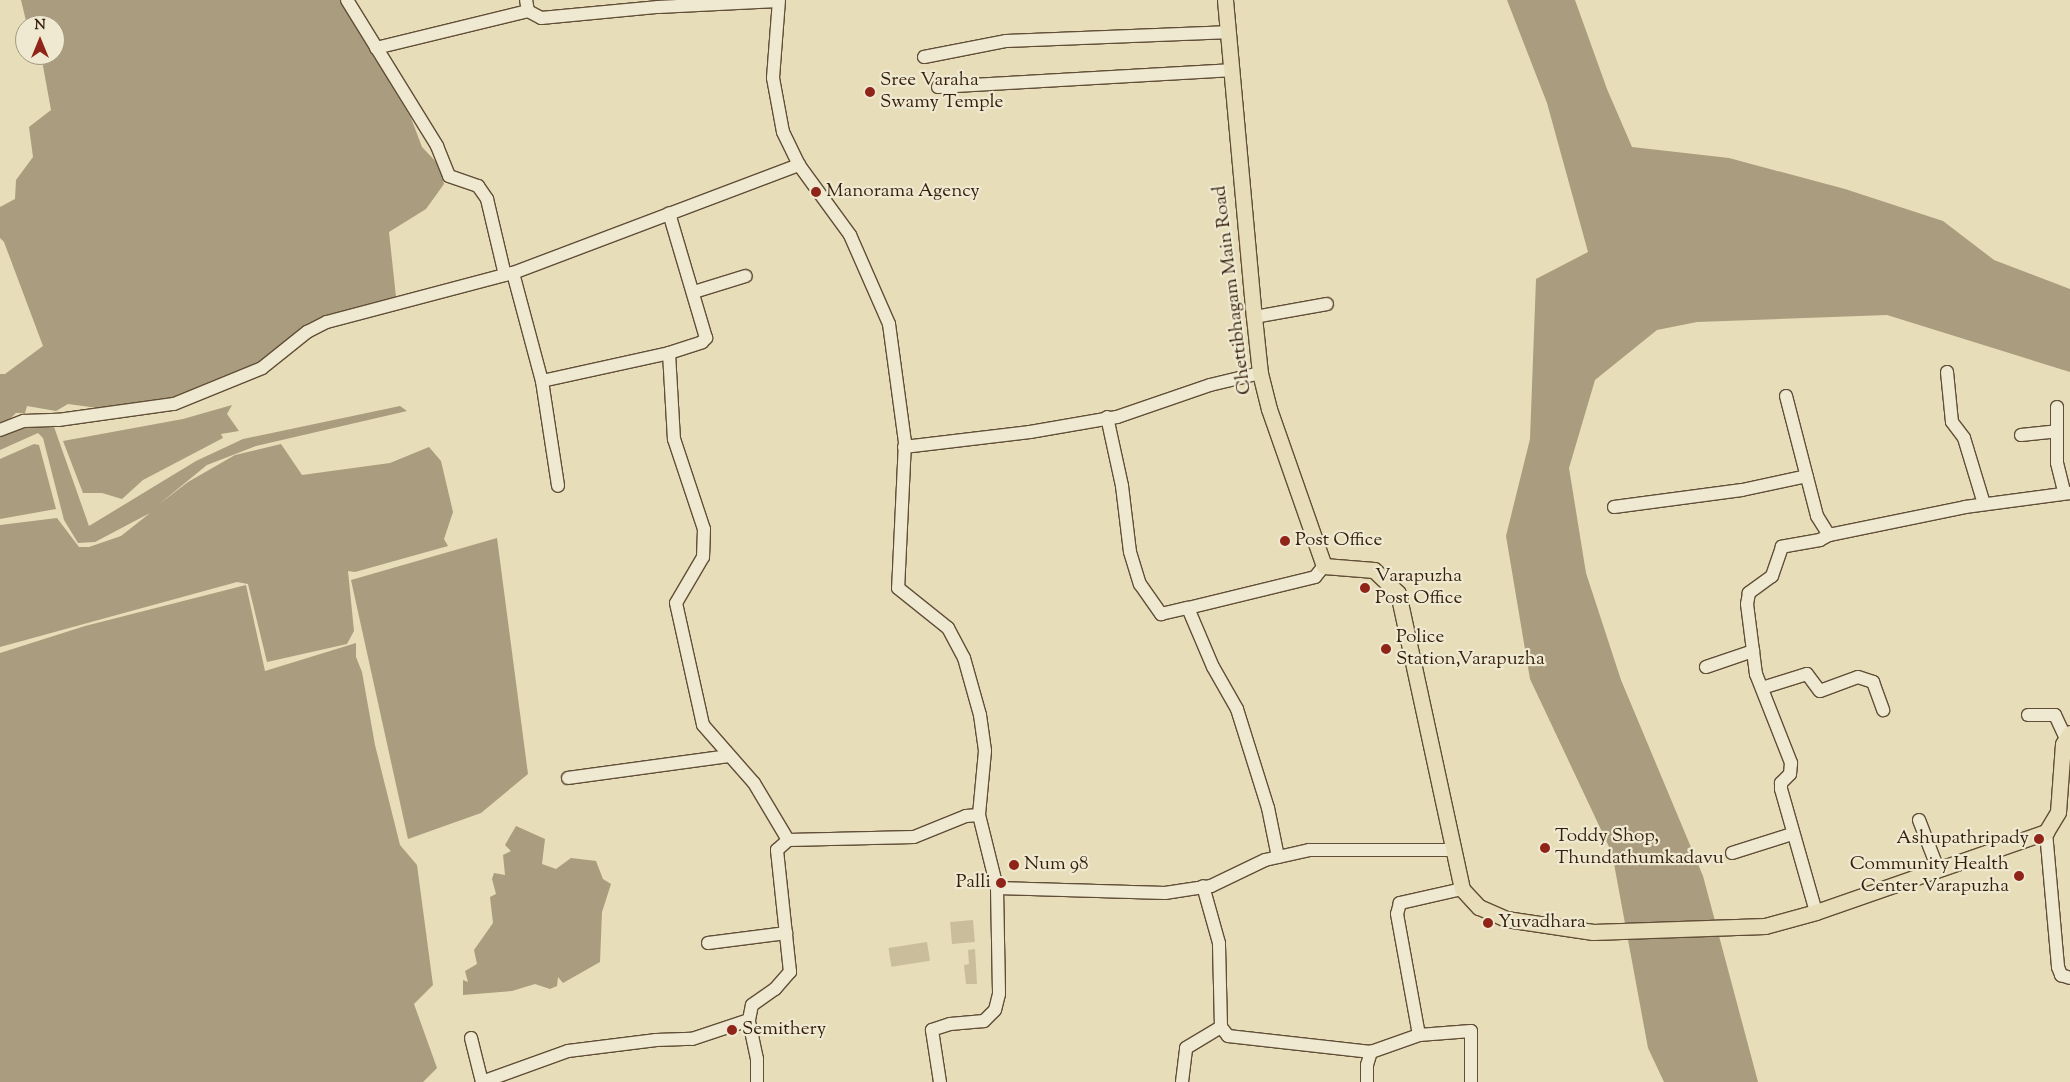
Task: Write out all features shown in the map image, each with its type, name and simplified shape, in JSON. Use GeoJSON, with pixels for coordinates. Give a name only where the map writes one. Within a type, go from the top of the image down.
{"type":"FeatureCollection","features":[{"type":"Feature","properties":{"kind":"main road","name":"Chettibhagam Main Road"},"geometry":{"type":"LineString","coordinates":[[1225,0],[1226,32],[1260,374],[1291,474],[1324,566]]}},
{"type":"Feature","properties":{"kind":"main road"},"geometry":{"type":"LineString","coordinates":[[1324,566],[1374,570],[1398,593],[1452,832],[1453,850],[1462,889],[1479,907],[1506,919],[1593,932],[1766,926],[1816,912],[2046,832],[2058,812],[2068,735]]}},
{"type":"Feature","properties":{"kind":"street"},"geometry":{"type":"LineString","coordinates":[[347,0],[437,146],[450,176],[478,186],[487,199],[542,381],[558,486]]}},
{"type":"Feature","properties":{"kind":"street"},"geometry":{"type":"LineString","coordinates":[[376,48],[527,5],[541,18],[658,7],[778,1],[773,78],[783,132],[799,166],[850,235],[890,324],[904,447],[904,511],[898,588],[948,628],[964,658],[980,715],[985,750],[979,815],[997,888],[998,994],[995,1010],[984,1022],[950,1024],[932,1030],[940,1082]]}},
{"type":"Feature","properties":{"kind":"street"},"geometry":{"type":"LineString","coordinates":[[924,57],[1006,41],[1226,32]]}},
{"type":"Feature","properties":{"kind":"street"},"geometry":{"type":"LineString","coordinates":[[938,87],[1230,70]]}},
{"type":"Feature","properties":{"kind":"street"},"geometry":{"type":"LineString","coordinates":[[0,430],[24,421],[58,420],[174,404],[262,368],[307,332],[327,322],[509,274],[799,166]]}},
{"type":"Feature","properties":{"kind":"street"},"geometry":{"type":"LineString","coordinates":[[542,381],[669,353],[702,342],[706,338],[694,292],[669,213]]}},
{"type":"Feature","properties":{"kind":"street"},"geometry":{"type":"LineString","coordinates":[[694,292],[746,276]]}},
{"type":"Feature","properties":{"kind":"street"},"geometry":{"type":"LineString","coordinates":[[1254,317],[1327,304]]}},
{"type":"Feature","properties":{"kind":"street"},"geometry":{"type":"LineString","coordinates":[[669,353],[674,439],[704,529],[703,557],[676,603],[702,724],[754,783],[788,840]]}},
{"type":"Feature","properties":{"kind":"street"},"geometry":{"type":"LineString","coordinates":[[1947,372],[1952,422],[1964,438],[1984,504]]}},
{"type":"Feature","properties":{"kind":"street"},"geometry":{"type":"LineString","coordinates":[[904,447],[1030,432],[1107,418],[1260,374]]}},
{"type":"Feature","properties":{"kind":"street"},"geometry":{"type":"LineString","coordinates":[[1786,396],[1817,516],[1829,534]]}},
{"type":"Feature","properties":{"kind":"street"},"geometry":{"type":"LineString","coordinates":[[1816,912],[1792,834],[1781,789],[1781,782],[1790,774],[1791,763],[1762,688],[1753,651],[1747,604],[1749,593],[1772,576],[1782,547],[1820,540],[1829,534],[1984,504],[2067,493],[2057,463],[2057,407]]}},
{"type":"Feature","properties":{"kind":"street"},"geometry":{"type":"LineString","coordinates":[[1107,418],[1122,486],[1130,552],[1140,584],[1161,614],[1315,577],[1324,566]]}},
{"type":"Feature","properties":{"kind":"street"},"geometry":{"type":"LineString","coordinates":[[2021,436],[2057,431]]}},
{"type":"Feature","properties":{"kind":"street"},"geometry":{"type":"LineString","coordinates":[[1614,507],[1742,490],[1807,476]]}},
{"type":"Feature","properties":{"kind":"street"},"geometry":{"type":"LineString","coordinates":[[1188,608],[1213,667],[1237,709],[1268,808],[1278,857]]}},
{"type":"Feature","properties":{"kind":"street"},"geometry":{"type":"LineString","coordinates":[[1706,667],[1753,651]]}},
{"type":"Feature","properties":{"kind":"street"},"geometry":{"type":"LineString","coordinates":[[1762,688],[1807,674],[1820,691],[1858,677],[1873,682],[1883,710]]}},
{"type":"Feature","properties":{"kind":"street"},"geometry":{"type":"LineString","coordinates":[[2028,716],[2054,715],[2068,735]]}},
{"type":"Feature","properties":{"kind":"street"},"geometry":{"type":"LineString","coordinates":[[568,778],[729,756]]}},
{"type":"Feature","properties":{"kind":"street"},"geometry":{"type":"LineString","coordinates":[[757,1082],[757,1059],[749,1020],[752,1005],[775,989],[790,972],[777,850],[788,840],[914,837],[966,816],[979,815]]}},
{"type":"Feature","properties":{"kind":"street"},"geometry":{"type":"LineString","coordinates":[[1919,820],[1938,869]]}},
{"type":"Feature","properties":{"kind":"street"},"geometry":{"type":"LineString","coordinates":[[2046,832],[2058,967],[2061,975],[2070,978]]}},
{"type":"Feature","properties":{"kind":"street"},"geometry":{"type":"LineString","coordinates":[[1732,852],[1792,834]]}},
{"type":"Feature","properties":{"kind":"street"},"geometry":{"type":"LineString","coordinates":[[997,888],[1165,893],[1211,886],[1265,860],[1308,850],[1453,850]]}},
{"type":"Feature","properties":{"kind":"street"},"geometry":{"type":"LineString","coordinates":[[1203,886],[1219,943],[1221,1027],[1228,1036],[1371,1052],[1420,1035],[1471,1031],[1471,1082]]}},
{"type":"Feature","properties":{"kind":"street"},"geometry":{"type":"LineString","coordinates":[[1420,1035],[1405,968],[1397,914],[1400,903],[1462,889]]}},
{"type":"Feature","properties":{"kind":"street"},"geometry":{"type":"LineString","coordinates":[[708,943],[786,933]]}},
{"type":"Feature","properties":{"kind":"street"},"geometry":{"type":"LineString","coordinates":[[471,1038],[482,1082],[568,1051],[656,1040],[692,1039],[749,1020]]}},
{"type":"Feature","properties":{"kind":"street"},"geometry":{"type":"LineString","coordinates":[[1182,1082],[1186,1048],[1221,1027]]}},
{"type":"Feature","properties":{"kind":"street"},"geometry":{"type":"LineString","coordinates":[[1367,1082],[1367,1065],[1371,1052]]}},
{"type":"Feature","properties":{"kind":"shaded area"},"geometry":{"type":"Polygon","coordinates":[[[21,0],[341,0],[411,118],[422,147],[439,165],[444,184],[426,209],[389,232],[396,297],[309,323],[255,369],[170,404],[105,409],[68,404],[56,411],[27,406],[25,413],[16,413],[0,429],[0,374],[5,374],[43,346],[4,242],[0,238],[0,207],[15,199],[16,180],[33,157],[29,127],[51,110],[43,65],[65,65],[65,15],[25,15],[21,0]]]}},
{"type":"Feature","properties":{"kind":"shaded area"},"geometry":{"type":"Polygon","coordinates":[[[1507,0],[1575,0],[1607,89],[1632,147],[1729,158],[1845,189],[1943,221],[1994,260],[2070,289],[2070,372],[1887,315],[1697,322],[1657,330],[1595,380],[1569,468],[1586,573],[1621,680],[1703,876],[1758,1082],[1664,1082],[1648,1048],[1612,853],[1530,679],[1506,536],[1530,439],[1536,279],[1588,252],[1547,103],[1507,0]]]}},
{"type":"Feature","properties":{"kind":"shaded area"},"geometry":{"type":"Polygon","coordinates":[[[232,405],[227,414],[239,431],[221,434],[223,438],[143,480],[122,499],[102,493],[83,493],[63,441],[183,419],[232,405]]]}},
{"type":"Feature","properties":{"kind":"shaded area"},"geometry":{"type":"Polygon","coordinates":[[[400,406],[407,411],[256,446],[207,465],[158,505],[188,482],[235,455],[281,444],[302,475],[390,463],[429,447],[441,461],[453,512],[444,539],[448,546],[355,572],[348,571],[354,631],[347,644],[267,662],[248,584],[237,582],[0,647],[0,525],[57,518],[79,547],[89,547],[121,536],[150,513],[95,542],[78,543],[64,520],[43,438],[38,433],[0,450],[0,436],[25,424],[53,424],[89,526],[196,461],[243,439],[400,406]]]}},
{"type":"Feature","properties":{"kind":"shaded area"},"geometry":{"type":"Polygon","coordinates":[[[34,444],[39,445],[56,509],[0,519],[0,459],[34,444]]]}},
{"type":"Feature","properties":{"kind":"shaded area"},"geometry":{"type":"Polygon","coordinates":[[[497,538],[528,774],[481,813],[408,839],[351,580],[497,538]]]}},
{"type":"Feature","properties":{"kind":"shaded area"},"geometry":{"type":"Polygon","coordinates":[[[246,585],[265,671],[356,643],[356,657],[362,672],[375,745],[400,845],[417,865],[433,985],[414,1004],[437,1068],[423,1082],[0,1082],[0,653],[85,626],[246,585]]]}},
{"type":"Feature","properties":{"kind":"shaded area"},"geometry":{"type":"Polygon","coordinates":[[[516,826],[545,839],[542,864],[556,869],[571,858],[596,861],[603,879],[611,884],[602,912],[600,962],[563,983],[558,977],[557,986],[550,989],[535,984],[512,991],[463,995],[463,980],[468,982],[465,971],[477,964],[474,950],[493,923],[490,897],[496,894],[492,879],[494,873],[505,875],[503,855],[511,851],[505,845],[516,826]]]}},
{"type":"Feature","properties":{"kind":"shaded area"},"geometry":{"type":"Polygon","coordinates":[[[973,920],[975,942],[952,944],[950,922],[973,920]]]}},
{"type":"Feature","properties":{"kind":"shaded area"},"geometry":{"type":"Polygon","coordinates":[[[927,942],[930,961],[891,967],[888,948],[927,942]]]}},
{"type":"Feature","properties":{"kind":"shaded area"},"geometry":{"type":"Polygon","coordinates":[[[975,949],[977,984],[966,984],[964,965],[969,964],[968,950],[975,949]]]}},
{"type":"Feature","properties":{"kind":"place","name":"Sree Varaha Swamy Temple"},"geometry":{"type":"Point","coordinates":[870,92]}},
{"type":"Feature","properties":{"kind":"place","name":"Manorama Agency"},"geometry":{"type":"Point","coordinates":[816,192]}},
{"type":"Feature","properties":{"kind":"place","name":"Post Office"},"geometry":{"type":"Point","coordinates":[1285,541]}},
{"type":"Feature","properties":{"kind":"place","name":"Varapuzha Post Office"},"geometry":{"type":"Point","coordinates":[1365,588]}},
{"type":"Feature","properties":{"kind":"place","name":"Police Station,Varapuzha"},"geometry":{"type":"Point","coordinates":[1386,649]}},
{"type":"Feature","properties":{"kind":"place","name":"Ashupathripady"},"geometry":{"type":"Point","coordinates":[2039,839]}},
{"type":"Feature","properties":{"kind":"place","name":"Toddy Shop, Thundathumkadavu"},"geometry":{"type":"Point","coordinates":[1545,848]}},
{"type":"Feature","properties":{"kind":"place","name":"Num 98"},"geometry":{"type":"Point","coordinates":[1014,865]}},
{"type":"Feature","properties":{"kind":"place","name":"Community Health Center Varapuzha"},"geometry":{"type":"Point","coordinates":[2019,876]}},
{"type":"Feature","properties":{"kind":"place","name":"Palli"},"geometry":{"type":"Point","coordinates":[1001,883]}},
{"type":"Feature","properties":{"kind":"place","name":"Yuvadhara"},"geometry":{"type":"Point","coordinates":[1488,923]}},
{"type":"Feature","properties":{"kind":"place","name":"Semithery"},"geometry":{"type":"Point","coordinates":[732,1030]}}]}
